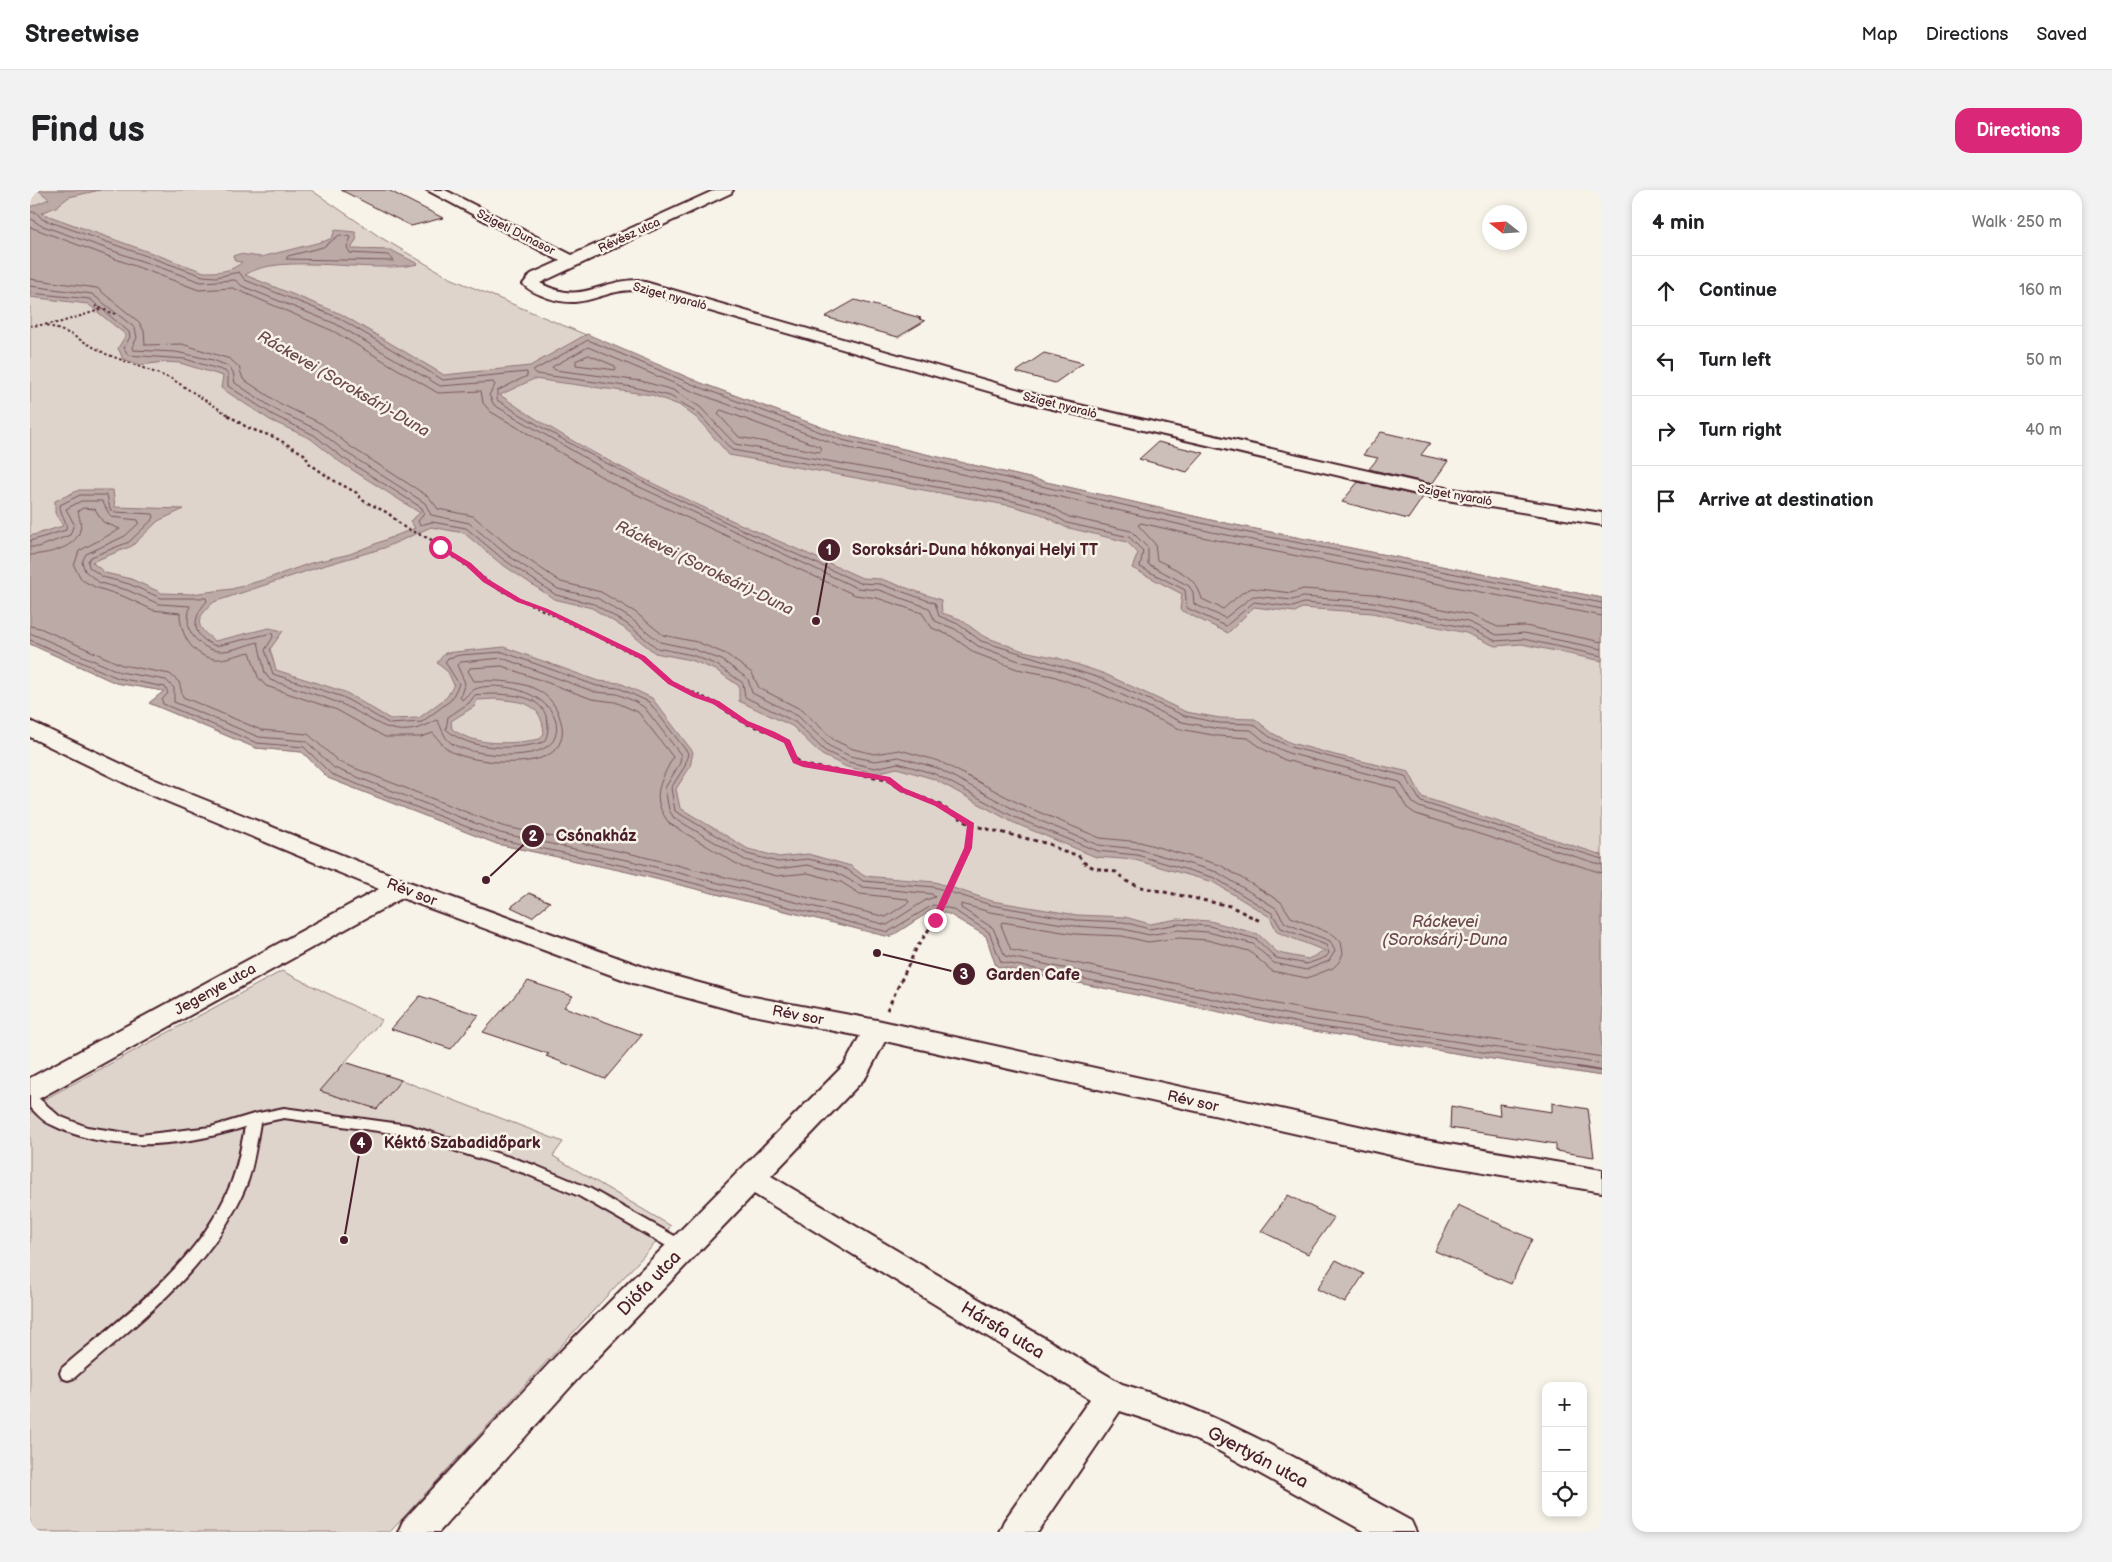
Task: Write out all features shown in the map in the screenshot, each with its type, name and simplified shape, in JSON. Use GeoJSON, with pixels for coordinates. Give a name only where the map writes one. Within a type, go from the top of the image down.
{"type":"FeatureCollection","features":[{"type":"Feature","properties":{"kind":"street","name":"Szigeti Dunasor"},"geometry":{"type":"LineString","coordinates":[[434,190],[572,261]]}},
{"type":"Feature","properties":{"kind":"street","name":"Révész utca"},"geometry":{"type":"LineString","coordinates":[[532,280],[726,190]]}},
{"type":"Feature","properties":{"kind":"street","name":"Sziget nyaraló"},"geometry":{"type":"LineString","coordinates":[[532,280],[531,284],[541,290],[564,298],[581,298],[611,287],[638,285],[1040,401],[1434,492],[1602,519]]}},
{"type":"Feature","properties":{"kind":"street","name":"Rév sor"},"geometry":{"type":"LineString","coordinates":[[30,728],[145,784],[400,888],[643,977],[743,1004],[877,1030],[1413,1149],[1602,1181]]}},
{"type":"Feature","properties":{"kind":"street","name":"Jegenye utca"},"geometry":{"type":"LineString","coordinates":[[30,1091],[400,888]]}},
{"type":"Feature","properties":{"kind":"street","name":"Diófa utca"},"geometry":{"type":"LineString","coordinates":[[416,1532],[570,1364],[856,1070],[877,1030]]}},
{"type":"Feature","properties":{"kind":"street","name":"Hársfa utca"},"geometry":{"type":"LineString","coordinates":[[751,1178],[1112,1395]]}},
{"type":"Feature","properties":{"kind":"street"},"geometry":{"type":"LineString","coordinates":[[1017,1532],[1112,1395]]}},
{"type":"Feature","properties":{"kind":"street","name":"Gyertyán utca"},"geometry":{"type":"LineString","coordinates":[[1112,1395],[1159,1410],[1224,1437],[1398,1532]]}},
{"type":"Feature","properties":{"kind":"lane"},"geometry":{"type":"LineString","coordinates":[[30,1098],[54,1120],[85,1132],[140,1140],[211,1132],[254,1119],[284,1113],[408,1130],[529,1169],[584,1192],[683,1248]]}},
{"type":"Feature","properties":{"kind":"lane"},"geometry":{"type":"LineString","coordinates":[[68,1372],[180,1275],[218,1224],[238,1186],[254,1119]]}},
{"type":"Feature","properties":{"kind":"path"},"geometry":{"type":"LineString","coordinates":[[95,306],[115,314]]}},
{"type":"Feature","properties":{"kind":"path"},"geometry":{"type":"LineString","coordinates":[[30,326],[73,320],[103,309]]}},
{"type":"Feature","properties":{"kind":"path"},"geometry":{"type":"LineString","coordinates":[[46,325],[68,333],[113,357],[172,378],[189,391],[204,398],[248,428],[274,437],[304,454],[310,464],[317,469],[346,485],[357,493],[362,500],[388,514],[408,529],[430,539],[468,565],[485,581],[504,592],[643,658],[670,682],[716,703],[745,723],[772,733],[787,742],[796,761],[803,765],[887,779],[901,789],[938,804],[971,825],[1049,844],[1064,852],[1078,855],[1083,862],[1094,868],[1116,872],[1126,880],[1141,887],[1230,906],[1260,921]]}},
{"type":"Feature","properties":{"kind":"path"},"geometry":{"type":"LineString","coordinates":[[877,1030],[916,949],[935,920],[968,848],[971,825]]}},
{"type":"Feature","properties":{"kind":"path"},"geometry":{"type":"LineString","coordinates":[[932,910],[935,920]]}},
{"type":"Feature","properties":{"kind":"shaded area"},"geometry":{"type":"Polygon","coordinates":[[[30,190],[311,190],[380,237],[450,278],[701,383],[843,435],[1215,521],[1602,598],[1602,1076],[1308,1030],[996,966],[986,936],[949,914],[932,910],[890,937],[628,872],[497,844],[328,778],[302,752],[256,748],[149,703],[164,691],[116,683],[30,644],[30,190]]]}},
{"type":"Feature","properties":{"kind":"shaded area"},"geometry":{"type":"Polygon","coordinates":[[[282,971],[382,1020],[345,1062],[401,1080],[563,1142],[553,1156],[671,1226],[390,1532],[30,1532],[30,1107],[282,971]]]}},
{"type":"Feature","properties":{"kind":"water","name":"Ráckevei (Soroksári)-Duna"},"geometry":{"type":"Polygon","coordinates":[[[38,190],[100,190],[69,197],[56,207],[41,213],[204,272],[234,268],[242,262],[235,261],[233,256],[239,254],[261,257],[325,241],[332,238],[335,230],[355,232],[357,238],[351,249],[391,250],[418,264],[400,267],[280,265],[260,268],[245,275],[341,314],[444,375],[530,366],[587,334],[701,383],[843,435],[1215,521],[1602,598],[1602,661],[1522,644],[1495,646],[1466,633],[1372,613],[1302,608],[1295,612],[1254,607],[1228,633],[1180,610],[1182,594],[1132,568],[1138,553],[1127,542],[1065,527],[1041,514],[1012,506],[729,455],[698,419],[679,405],[652,395],[534,379],[500,395],[542,423],[586,448],[676,495],[862,578],[881,579],[941,600],[942,613],[960,619],[983,636],[1023,651],[1058,658],[1105,674],[1186,712],[1220,718],[1255,719],[1272,733],[1291,743],[1409,772],[1422,797],[1602,855],[1602,1076],[1308,1030],[996,966],[986,936],[949,914],[932,910],[890,937],[628,872],[497,844],[328,778],[302,752],[256,748],[149,703],[164,691],[116,683],[30,644],[30,536],[63,526],[55,513],[55,501],[79,490],[113,490],[115,507],[184,509],[158,521],[132,546],[92,562],[105,573],[131,579],[162,593],[191,594],[232,589],[311,563],[350,554],[415,528],[410,521],[420,513],[340,462],[311,439],[270,420],[221,388],[223,376],[180,363],[164,362],[141,365],[123,359],[118,348],[126,335],[88,304],[30,297],[30,207],[49,199],[38,190]],[[431,527],[384,548],[319,567],[214,602],[200,618],[200,627],[215,641],[269,628],[283,631],[270,649],[276,670],[345,692],[390,719],[419,718],[447,697],[454,685],[448,672],[437,663],[445,653],[504,647],[598,681],[620,683],[652,698],[693,752],[690,767],[676,789],[680,808],[748,849],[779,857],[808,854],[851,866],[864,876],[935,882],[992,901],[1077,915],[1125,917],[1150,924],[1178,919],[1210,921],[1258,934],[1278,953],[1308,959],[1325,951],[1277,932],[1270,917],[1213,882],[1135,860],[1096,857],[1012,822],[934,779],[897,768],[875,773],[847,767],[822,755],[792,726],[739,701],[739,686],[716,670],[691,660],[655,653],[624,628],[592,608],[554,599],[500,563],[464,533],[431,527]],[[495,699],[477,700],[475,706],[451,721],[452,729],[472,739],[495,743],[540,739],[544,733],[542,722],[534,709],[522,703],[495,699]]]}},
{"type":"Feature","properties":{"kind":"building"},"geometry":{"type":"Polygon","coordinates":[[[341,190],[388,190],[443,218],[411,226],[341,190]]]}},
{"type":"Feature","properties":{"kind":"building"},"geometry":{"type":"Polygon","coordinates":[[[855,300],[921,318],[919,319],[925,321],[898,337],[825,317],[855,300]]]}},
{"type":"Feature","properties":{"kind":"building"},"geometry":{"type":"Polygon","coordinates":[[[1044,353],[1083,363],[1055,383],[1016,372],[1044,353]]]}},
{"type":"Feature","properties":{"kind":"building"},"geometry":{"type":"Polygon","coordinates":[[[1381,432],[1430,443],[1421,455],[1448,461],[1432,484],[1369,469],[1378,458],[1363,455],[1381,432]]]}},
{"type":"Feature","properties":{"kind":"building"},"geometry":{"type":"Polygon","coordinates":[[[1158,442],[1204,453],[1187,472],[1139,459],[1158,442]]]}},
{"type":"Feature","properties":{"kind":"building"},"geometry":{"type":"Polygon","coordinates":[[[1358,482],[1423,497],[1408,519],[1342,502],[1358,482]]]}},
{"type":"Feature","properties":{"kind":"building"},"geometry":{"type":"Polygon","coordinates":[[[529,893],[550,902],[532,917],[511,907],[529,893]]]}},
{"type":"Feature","properties":{"kind":"building"},"geometry":{"type":"Polygon","coordinates":[[[528,981],[573,996],[564,1007],[642,1035],[605,1079],[546,1056],[549,1054],[483,1032],[528,981]]]}},
{"type":"Feature","properties":{"kind":"building"},"geometry":{"type":"Polygon","coordinates":[[[420,996],[479,1015],[451,1049],[391,1029],[420,996]]]}},
{"type":"Feature","properties":{"kind":"building"},"geometry":{"type":"Polygon","coordinates":[[[345,1062],[401,1080],[377,1109],[320,1091],[345,1062]]]}},
{"type":"Feature","properties":{"kind":"building"},"geometry":{"type":"Polygon","coordinates":[[[1552,1103],[1588,1109],[1594,1157],[1556,1151],[1556,1144],[1450,1128],[1451,1106],[1500,1116],[1499,1104],[1552,1112],[1552,1103]]]}},
{"type":"Feature","properties":{"kind":"building"},"geometry":{"type":"Polygon","coordinates":[[[1288,1195],[1334,1218],[1308,1254],[1261,1231],[1288,1195]]]}},
{"type":"Feature","properties":{"kind":"building"},"geometry":{"type":"Polygon","coordinates":[[[1458,1205],[1532,1239],[1511,1284],[1435,1251],[1458,1205]]]}},
{"type":"Feature","properties":{"kind":"building"},"geometry":{"type":"Polygon","coordinates":[[[1336,1260],[1364,1274],[1345,1303],[1317,1289],[1336,1260]]]}},
{"type":"Feature","properties":{"kind":"place","name":"Soroksári-Duna hókonyai Helyi TT"},"geometry":{"type":"Point","coordinates":[816,621]}},
{"type":"Feature","properties":{"kind":"place","name":"Csónakház"},"geometry":{"type":"Point","coordinates":[486,880]}},
{"type":"Feature","properties":{"kind":"place","name":"Garden Cafe"},"geometry":{"type":"Point","coordinates":[877,953]}},
{"type":"Feature","properties":{"kind":"place","name":"Kéktó Szabadidőpark"},"geometry":{"type":"Point","coordinates":[344,1240]}},
{"type":"Feature","properties":{"kind":"route"},"geometry":{"type":"LineString","coordinates":[[440,547],[468,565],[485,581],[519,600],[545,610],[643,658],[670,682],[716,703],[745,723],[772,733],[787,742],[792,756],[803,765],[874,775],[887,779],[912,795],[938,804],[971,825],[968,848],[935,920]]}}]}
